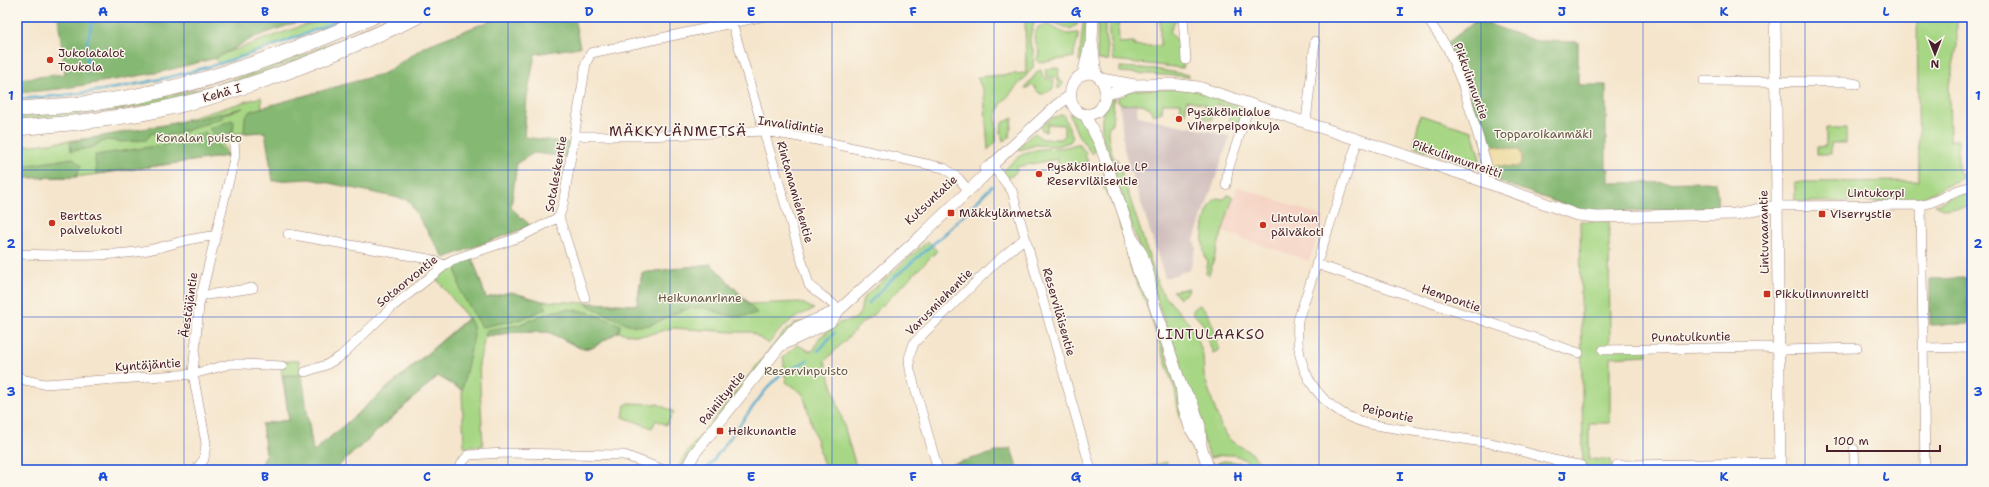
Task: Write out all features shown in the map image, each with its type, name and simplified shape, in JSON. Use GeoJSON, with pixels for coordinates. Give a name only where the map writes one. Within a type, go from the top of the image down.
{"type":"FeatureCollection","features":[{"type":"Feature","properties":{"kind":"highway","name":"Kehä I"},"geometry":{"type":"LineString","coordinates":[[17,109],[70,105],[154,93],[258,63],[295,50],[372,17]]}},
{"type":"Feature","properties":{"kind":"highway","name":"Kehä I"},"geometry":{"type":"LineString","coordinates":[[17,128],[116,117],[154,110],[222,93],[316,61],[416,17]]}},
{"type":"Feature","properties":{"kind":"street"},"geometry":{"type":"LineString","coordinates":[[732,22],[760,17]]}},
{"type":"Feature","properties":{"kind":"street"},"geometry":{"type":"LineString","coordinates":[[1080,112],[1092,114],[1098,110],[1103,104],[1105,95],[1098,77],[1092,41],[1093,17]]}},
{"type":"Feature","properties":{"kind":"street"},"geometry":{"type":"LineString","coordinates":[[1183,17],[1186,60]]}},
{"type":"Feature","properties":{"kind":"street","name":"Pikkulinnuntie"},"geometry":{"type":"LineString","coordinates":[[1426,17],[1447,47],[1462,83],[1487,165],[1483,181]]}},
{"type":"Feature","properties":{"kind":"street","name":"Lintuvaarantie"},"geometry":{"type":"LineString","coordinates":[[1775,17],[1780,466]]}},
{"type":"Feature","properties":{"kind":"street","name":"Sotaleskentie"},"geometry":{"type":"LineString","coordinates":[[585,298],[559,217],[563,206],[586,63],[591,53],[732,22]]}},
{"type":"Feature","properties":{"kind":"street","name":"Rintamamiehentie"},"geometry":{"type":"LineString","coordinates":[[732,22],[809,285],[839,310]]}},
{"type":"Feature","properties":{"kind":"street"},"geometry":{"type":"LineString","coordinates":[[1092,41],[1083,74],[1074,82],[1070,96],[1100,144],[1131,236],[1142,254],[1149,276],[1153,301],[1181,385],[1194,408],[1200,426],[1201,446],[1209,470]]}},
{"type":"Feature","properties":{"kind":"street"},"geometry":{"type":"LineString","coordinates":[[1306,122],[1316,41]]}},
{"type":"Feature","properties":{"kind":"street"},"geometry":{"type":"LineString","coordinates":[[1083,74],[1098,77]]}},
{"type":"Feature","properties":{"kind":"street","name":"Pikkulinnunreitti"},"geometry":{"type":"LineString","coordinates":[[1098,77],[1135,85],[1184,85],[1198,87],[1483,181],[1576,215],[1597,217],[1735,214],[1777,206]]}},
{"type":"Feature","properties":{"kind":"street"},"geometry":{"type":"LineString","coordinates":[[1704,81],[1846,82],[1857,84]]}},
{"type":"Feature","properties":{"kind":"street","name":"Pikkulinnunreitti"},"geometry":{"type":"LineString","coordinates":[[1105,95],[1135,85]]}},
{"type":"Feature","properties":{"kind":"street","name":"Kutsuntatie"},"geometry":{"type":"LineString","coordinates":[[839,310],[895,258],[916,232],[967,188],[986,168],[991,166],[1057,105],[1070,96]]}},
{"type":"Feature","properties":{"kind":"street"},"geometry":{"type":"LineString","coordinates":[[1226,185],[1228,170],[1250,103]]}},
{"type":"Feature","properties":{"kind":"street"},"geometry":{"type":"LineString","coordinates":[[1098,110],[1100,144]]}},
{"type":"Feature","properties":{"kind":"street","name":"Kutsuntatie"},"geometry":{"type":"LineString","coordinates":[[1046,116],[1080,112]]}},
{"type":"Feature","properties":{"kind":"street","name":"Invalidintie"},"geometry":{"type":"LineString","coordinates":[[575,136],[644,136],[765,131],[822,141],[944,168],[967,188]]}},
{"type":"Feature","properties":{"kind":"street","name":"Peipontie"},"geometry":{"type":"LineString","coordinates":[[1358,140],[1298,320],[1296,339],[1298,351],[1302,365],[1315,390],[1342,413],[1363,422],[1496,445],[1581,465]]}},
{"type":"Feature","properties":{"kind":"street","name":"Äestäjäntie"},"geometry":{"type":"LineString","coordinates":[[196,470],[204,459],[206,443],[193,374],[201,293],[235,155],[234,142]]}},
{"type":"Feature","properties":{"kind":"street","name":"Reserviläisentie"},"geometry":{"type":"LineString","coordinates":[[991,166],[1012,191],[1091,470]]}},
{"type":"Feature","properties":{"kind":"street","name":"Lintukorpi"},"geometry":{"type":"LineString","coordinates":[[1777,206],[1921,205],[1932,202],[1959,189],[1972,187]]}},
{"type":"Feature","properties":{"kind":"street"},"geometry":{"type":"LineString","coordinates":[[1921,205],[1925,348],[1925,470]]}},
{"type":"Feature","properties":{"kind":"street","name":"Sotaorvontie"},"geometry":{"type":"LineString","coordinates":[[305,372],[326,365],[340,356],[392,307],[452,260],[520,237],[559,217]]}},
{"type":"Feature","properties":{"kind":"street"},"geometry":{"type":"LineString","coordinates":[[288,234],[429,259],[444,265]]}},
{"type":"Feature","properties":{"kind":"street"},"geometry":{"type":"LineString","coordinates":[[17,254],[116,254],[150,250],[190,240],[214,236]]}},
{"type":"Feature","properties":{"kind":"street","name":"Varusmiehentie"},"geometry":{"type":"LineString","coordinates":[[938,470],[910,370],[910,353],[914,343],[969,289],[1025,238]]}},
{"type":"Feature","properties":{"kind":"street","name":"Hempontie"},"geometry":{"type":"LineString","coordinates":[[1316,264],[1579,353]]}},
{"type":"Feature","properties":{"kind":"street"},"geometry":{"type":"LineString","coordinates":[[201,293],[213,294],[253,288]]}},
{"type":"Feature","properties":{"kind":"street","name":"Painiityntie"},"geometry":{"type":"LineString","coordinates":[[686,470],[694,454],[782,345],[830,322],[839,310]]}},
{"type":"Feature","properties":{"kind":"street"},"geometry":{"type":"LineString","coordinates":[[1925,348],[1972,347]]}},
{"type":"Feature","properties":{"kind":"street","name":"Punatulkuntie"},"geometry":{"type":"LineString","coordinates":[[1603,350],[1779,348],[1784,350],[1857,348]]}},
{"type":"Feature","properties":{"kind":"street","name":"Kyntäjäntie"},"geometry":{"type":"LineString","coordinates":[[17,376],[25,380],[44,384],[193,374],[230,364],[282,366]]}},
{"type":"Feature","properties":{"kind":"street"},"geometry":{"type":"LineString","coordinates":[[1854,449],[1855,470]]}},
{"type":"Feature","properties":{"kind":"street"},"geometry":{"type":"LineString","coordinates":[[460,469],[469,455],[484,453],[624,455],[664,470]]}},
{"type":"Feature","properties":{"kind":"street"},"geometry":{"type":"LineString","coordinates":[[1617,464],[1780,466]]}},
{"type":"Feature","properties":{"kind":"shaded area"},"geometry":{"type":"Polygon","coordinates":[[[1136,103],[1138,116],[1230,136],[1194,240],[1196,248],[1190,270],[1165,278],[1124,150],[1120,104],[1136,103]]]}},
{"type":"Feature","properties":{"kind":"shaded area"},"geometry":{"type":"Polygon","coordinates":[[[1237,186],[1324,217],[1309,261],[1223,232],[1237,186]]]}},
{"type":"Feature","properties":{"kind":"green space"},"geometry":{"type":"Polygon","coordinates":[[[58,17],[312,17],[255,37],[216,58],[161,72],[60,89],[17,93],[17,79],[65,74],[58,17]]]}},
{"type":"Feature","properties":{"kind":"green space"},"geometry":{"type":"Polygon","coordinates":[[[327,17],[336,17],[338,20],[287,41],[219,65],[214,57],[327,17]]]}},
{"type":"Feature","properties":{"kind":"green space"},"geometry":{"type":"Polygon","coordinates":[[[389,17],[399,17],[314,54],[227,85],[149,105],[74,116],[17,121],[17,117],[128,103],[211,86],[296,58],[389,17]]]}},
{"type":"Feature","properties":{"kind":"green space"},"geometry":{"type":"Polygon","coordinates":[[[500,17],[574,17],[580,47],[535,54],[527,97],[524,137],[569,143],[567,157],[534,153],[517,163],[511,208],[531,226],[444,258],[408,200],[310,179],[273,181],[265,132],[244,133],[245,117],[250,111],[385,73],[425,46],[500,17]]]}},
{"type":"Feature","properties":{"kind":"green space"},"geometry":{"type":"Polygon","coordinates":[[[1025,17],[1034,17],[1035,20],[1030,37],[1030,43],[1034,52],[1033,68],[1001,104],[996,117],[996,142],[988,150],[984,93],[977,77],[1026,73],[1025,17]]]}},
{"type":"Feature","properties":{"kind":"green space"},"geometry":{"type":"Polygon","coordinates":[[[1039,17],[1079,18],[1077,25],[1070,29],[1039,17]]]}},
{"type":"Feature","properties":{"kind":"green space"},"geometry":{"type":"Polygon","coordinates":[[[1084,17],[1088,27],[1088,38],[1084,61],[1079,61],[1084,17]]]}},
{"type":"Feature","properties":{"kind":"green space"},"geometry":{"type":"Polygon","coordinates":[[[1098,17],[1105,17],[1105,35],[1109,60],[1097,60],[1098,17]]]}},
{"type":"Feature","properties":{"kind":"green space"},"geometry":{"type":"Polygon","coordinates":[[[1109,17],[1118,17],[1119,43],[1134,42],[1134,46],[1160,46],[1160,20],[1163,20],[1163,17],[1178,17],[1178,20],[1175,20],[1170,32],[1180,44],[1184,67],[1113,60],[1109,36],[1109,17]]]}},
{"type":"Feature","properties":{"kind":"green space"},"geometry":{"type":"Polygon","coordinates":[[[1917,17],[1957,17],[1957,47],[1949,85],[1950,140],[1958,140],[1958,172],[1965,177],[1915,201],[1795,202],[1795,182],[1919,181],[1917,17]]]}},
{"type":"Feature","properties":{"kind":"green space","name":"Topparoikanmäki"},"geometry":{"type":"Polygon","coordinates":[[[1477,20],[1536,41],[1578,42],[1578,85],[1606,85],[1606,169],[1609,169],[1609,183],[1716,182],[1718,208],[1603,212],[1576,209],[1495,180],[1467,88],[1447,43],[1477,20]]]}},
{"type":"Feature","properties":{"kind":"green space"},"geometry":{"type":"Polygon","coordinates":[[[1046,24],[1067,34],[1078,33],[1074,57],[1039,63],[1037,60],[1039,52],[1034,37],[1038,27],[1046,24]]]}},
{"type":"Feature","properties":{"kind":"green space"},"geometry":{"type":"Polygon","coordinates":[[[1120,67],[1155,69],[1189,75],[1189,77],[1120,72],[1120,67]]]}},
{"type":"Feature","properties":{"kind":"green space"},"geometry":{"type":"Polygon","coordinates":[[[1059,68],[1059,81],[1063,82],[1062,86],[1058,89],[1057,79],[1046,76],[1045,69],[1059,68]]]}},
{"type":"Feature","properties":{"kind":"green space"},"geometry":{"type":"Polygon","coordinates":[[[1041,70],[1043,77],[1054,81],[1053,89],[1043,94],[1039,93],[1032,84],[1028,88],[1025,88],[1038,71],[1041,70]]]}},
{"type":"Feature","properties":{"kind":"green space"},"geometry":{"type":"Polygon","coordinates":[[[1191,89],[1244,108],[1239,123],[1229,121],[1233,109],[1216,104],[1212,120],[1203,118],[1205,104],[1187,100],[1185,114],[1180,113],[1181,103],[1163,103],[1162,112],[1153,115],[1150,109],[1142,104],[1127,105],[1118,102],[1118,93],[1135,90],[1191,89]]]}},
{"type":"Feature","properties":{"kind":"green space"},"geometry":{"type":"Polygon","coordinates":[[[1114,96],[1112,125],[1109,126],[1108,130],[1110,147],[1114,159],[1117,159],[1158,284],[1163,294],[1187,321],[1197,337],[1203,355],[1204,376],[1221,427],[1231,441],[1252,453],[1265,470],[1254,470],[1245,460],[1235,455],[1223,455],[1210,458],[1103,139],[1102,116],[1106,105],[1114,96]]]}},
{"type":"Feature","properties":{"kind":"green space","name":"Konalan puisto"},"geometry":{"type":"Polygon","coordinates":[[[261,97],[265,132],[225,134],[222,142],[228,156],[76,177],[17,178],[17,147],[107,136],[168,125],[261,97]]]}},
{"type":"Feature","properties":{"kind":"green space"},"geometry":{"type":"Polygon","coordinates":[[[243,108],[225,114],[222,118],[177,134],[162,136],[152,133],[146,140],[123,142],[106,140],[90,148],[71,151],[70,142],[197,119],[243,108]]]}},
{"type":"Feature","properties":{"kind":"green space"},"geometry":{"type":"Polygon","coordinates":[[[1069,113],[1081,117],[1088,127],[1095,152],[1092,154],[1078,135],[1069,113]]]}},
{"type":"Feature","properties":{"kind":"green space"},"geometry":{"type":"Polygon","coordinates":[[[1063,114],[1073,137],[1070,142],[1057,146],[1036,145],[1020,150],[1018,147],[1035,133],[1042,139],[1062,139],[1064,136],[1064,125],[1048,124],[1046,132],[1041,129],[1041,126],[1052,118],[1063,114]]]}},
{"type":"Feature","properties":{"kind":"green space"},"geometry":{"type":"Polygon","coordinates":[[[1420,115],[1472,131],[1480,159],[1478,168],[1414,146],[1420,115]]]}},
{"type":"Feature","properties":{"kind":"green space"},"geometry":{"type":"Polygon","coordinates":[[[1013,118],[1009,135],[1010,137],[1003,141],[1001,132],[1002,123],[1013,118]]]}},
{"type":"Feature","properties":{"kind":"green space"},"geometry":{"type":"Polygon","coordinates":[[[232,120],[234,122],[233,133],[225,134],[222,142],[209,129],[232,120]]]}},
{"type":"Feature","properties":{"kind":"green space"},"geometry":{"type":"Polygon","coordinates":[[[1826,128],[1846,128],[1846,143],[1831,143],[1831,154],[1817,154],[1817,147],[1826,146],[1826,128]]]}},
{"type":"Feature","properties":{"kind":"green space"},"geometry":{"type":"Polygon","coordinates":[[[205,132],[228,156],[96,174],[95,155],[170,144],[205,132]]]}},
{"type":"Feature","properties":{"kind":"green space"},"geometry":{"type":"Polygon","coordinates":[[[1079,144],[1086,153],[1085,155],[1088,162],[1059,169],[1057,159],[1016,167],[1017,172],[1006,179],[1001,173],[1016,158],[1030,151],[1066,147],[1079,144]]]}},
{"type":"Feature","properties":{"kind":"green space"},"geometry":{"type":"Polygon","coordinates":[[[73,158],[81,166],[76,177],[17,178],[17,167],[73,158]]]}},
{"type":"Feature","properties":{"kind":"green space"},"geometry":{"type":"Polygon","coordinates":[[[1106,186],[1113,196],[1202,461],[1199,462],[1179,413],[1175,391],[1145,300],[1133,275],[1114,207],[1103,187],[1106,186]]]}},
{"type":"Feature","properties":{"kind":"green space"},"geometry":{"type":"Polygon","coordinates":[[[1972,192],[1972,207],[1945,209],[1935,205],[1955,195],[1972,192]]]}},
{"type":"Feature","properties":{"kind":"green space"},"geometry":{"type":"Polygon","coordinates":[[[1228,195],[1233,197],[1209,275],[1206,274],[1208,261],[1206,260],[1203,245],[1205,219],[1211,204],[1216,198],[1224,199],[1228,195]]]}},
{"type":"Feature","properties":{"kind":"green space"},"geometry":{"type":"Polygon","coordinates":[[[1580,221],[1609,221],[1610,347],[1647,346],[1648,355],[1610,357],[1610,423],[1589,423],[1589,459],[1611,460],[1611,470],[1583,470],[1580,221]]]}},
{"type":"Feature","properties":{"kind":"green space","name":"Reservinpuisto"},"geometry":{"type":"Polygon","coordinates":[[[928,241],[937,251],[869,319],[864,321],[825,361],[857,470],[825,470],[803,394],[786,382],[783,357],[797,345],[810,351],[814,350],[819,338],[839,323],[855,319],[860,313],[863,298],[928,241]]]}},
{"type":"Feature","properties":{"kind":"green space","name":"Heikunanrinne"},"geometry":{"type":"Polygon","coordinates":[[[472,257],[486,298],[511,292],[542,301],[637,305],[642,273],[711,264],[750,304],[800,302],[814,309],[788,323],[768,344],[751,332],[672,328],[647,335],[631,335],[618,332],[592,348],[580,348],[549,332],[516,332],[485,336],[479,364],[483,446],[471,446],[464,449],[462,390],[438,376],[334,470],[260,470],[266,454],[262,424],[289,420],[280,362],[299,360],[313,452],[468,318],[435,277],[444,268],[472,257]]]}},
{"type":"Feature","properties":{"kind":"green space"},"geometry":{"type":"Polygon","coordinates":[[[472,257],[486,298],[511,292],[542,301],[547,308],[522,319],[482,327],[461,293],[455,264],[472,257]]]}},
{"type":"Feature","properties":{"kind":"green space"},"geometry":{"type":"Polygon","coordinates":[[[711,264],[757,313],[738,317],[703,308],[694,308],[680,311],[653,324],[640,326],[628,324],[614,318],[589,306],[587,303],[637,305],[642,273],[711,264]]]}},
{"type":"Feature","properties":{"kind":"green space"},"geometry":{"type":"Polygon","coordinates":[[[1967,278],[1969,324],[1930,325],[1930,279],[1967,278]]]}},
{"type":"Feature","properties":{"kind":"green space"},"geometry":{"type":"Polygon","coordinates":[[[1189,288],[1187,293],[1179,298],[1173,291],[1189,288]]]}},
{"type":"Feature","properties":{"kind":"green space"},"geometry":{"type":"Polygon","coordinates":[[[1199,305],[1207,313],[1215,332],[1219,350],[1213,353],[1203,328],[1203,324],[1193,313],[1193,309],[1199,305]]]}},
{"type":"Feature","properties":{"kind":"green space"},"geometry":{"type":"Polygon","coordinates":[[[568,309],[588,312],[621,325],[618,332],[592,348],[580,348],[549,332],[516,332],[485,336],[487,330],[518,325],[554,311],[568,309]]]}},
{"type":"Feature","properties":{"kind":"green space"},"geometry":{"type":"Polygon","coordinates":[[[469,318],[473,326],[474,336],[462,390],[438,376],[334,470],[260,470],[266,454],[262,424],[289,420],[283,375],[302,375],[313,452],[469,318]]]}},
{"type":"Feature","properties":{"kind":"green space"},"geometry":{"type":"Polygon","coordinates":[[[803,322],[682,467],[679,466],[685,455],[783,333],[795,323],[803,322]]]}},
{"type":"Feature","properties":{"kind":"green space"},"geometry":{"type":"Polygon","coordinates":[[[630,403],[658,404],[674,412],[666,425],[656,420],[652,428],[623,417],[625,405],[630,403]]]}},
{"type":"Feature","properties":{"kind":"green space"},"geometry":{"type":"Polygon","coordinates":[[[1011,448],[1018,470],[942,470],[941,467],[1011,448]]]}},
{"type":"Feature","properties":{"kind":"green space"},"geometry":{"type":"Polygon","coordinates":[[[1224,461],[1240,463],[1247,470],[1214,470],[1212,465],[1224,461]]]}},
{"type":"Feature","properties":{"kind":"green space"},"geometry":{"type":"Polygon","coordinates":[[[1167,462],[1169,470],[1136,470],[1167,462]]]}},
{"type":"Feature","properties":{"kind":"sand"},"geometry":{"type":"Polygon","coordinates":[[[1493,145],[1520,151],[1522,157],[1520,165],[1516,167],[1487,165],[1483,151],[1493,145]]]}},
{"type":"Feature","properties":{"kind":"waterway"},"geometry":{"type":"LineString","coordinates":[[87,71],[87,42],[94,17]]}},
{"type":"Feature","properties":{"kind":"waterway"},"geometry":{"type":"LineString","coordinates":[[17,99],[60,96],[103,90],[145,83],[186,73],[226,62],[346,17]]}},
{"type":"Feature","properties":{"kind":"waterway"},"geometry":{"type":"LineString","coordinates":[[868,304],[889,282],[948,231],[992,186]]}},
{"type":"Feature","properties":{"kind":"waterway"},"geometry":{"type":"LineString","coordinates":[[818,351],[834,333]]}},
{"type":"Feature","properties":{"kind":"waterway"},"geometry":{"type":"LineString","coordinates":[[706,470],[764,392],[781,374],[808,360]]}},
{"type":"Feature","properties":{"kind":"place","name":"Jukolatalot Toukola"},"geometry":{"type":"Point","coordinates":[50,60]}},
{"type":"Feature","properties":{"kind":"place","name":"Pysäköintialue Viherpeiponkuja"},"geometry":{"type":"Point","coordinates":[1179,119]}},
{"type":"Feature","properties":{"kind":"place","name":"Pysäköintialue LP Reserviläisentie"},"geometry":{"type":"Point","coordinates":[1039,174]}},
{"type":"Feature","properties":{"kind":"place","name":"Mäkkylänmetsä"},"geometry":{"type":"Point","coordinates":[951,213]}},
{"type":"Feature","properties":{"kind":"place","name":"Viserrystie"},"geometry":{"type":"Point","coordinates":[1822,214]}},
{"type":"Feature","properties":{"kind":"place","name":"Berttas palvelukoti"},"geometry":{"type":"Point","coordinates":[52,223]}},
{"type":"Feature","properties":{"kind":"place","name":"Lintulan päiväkoti"},"geometry":{"type":"Point","coordinates":[1263,225]}},
{"type":"Feature","properties":{"kind":"place","name":"Pikkulinnunreitti"},"geometry":{"type":"Point","coordinates":[1767,294]}},
{"type":"Feature","properties":{"kind":"place","name":"Heikunantie"},"geometry":{"type":"Point","coordinates":[720,431]}},
{"type":"Feature","properties":{"kind":"district","name":"MÄKKYLÄNMETSÄ"},"geometry":{"type":"Point","coordinates":[678,131]}},
{"type":"Feature","properties":{"kind":"district","name":"LINTULAAKSO"},"geometry":{"type":"Point","coordinates":[1211,334]}}]}
